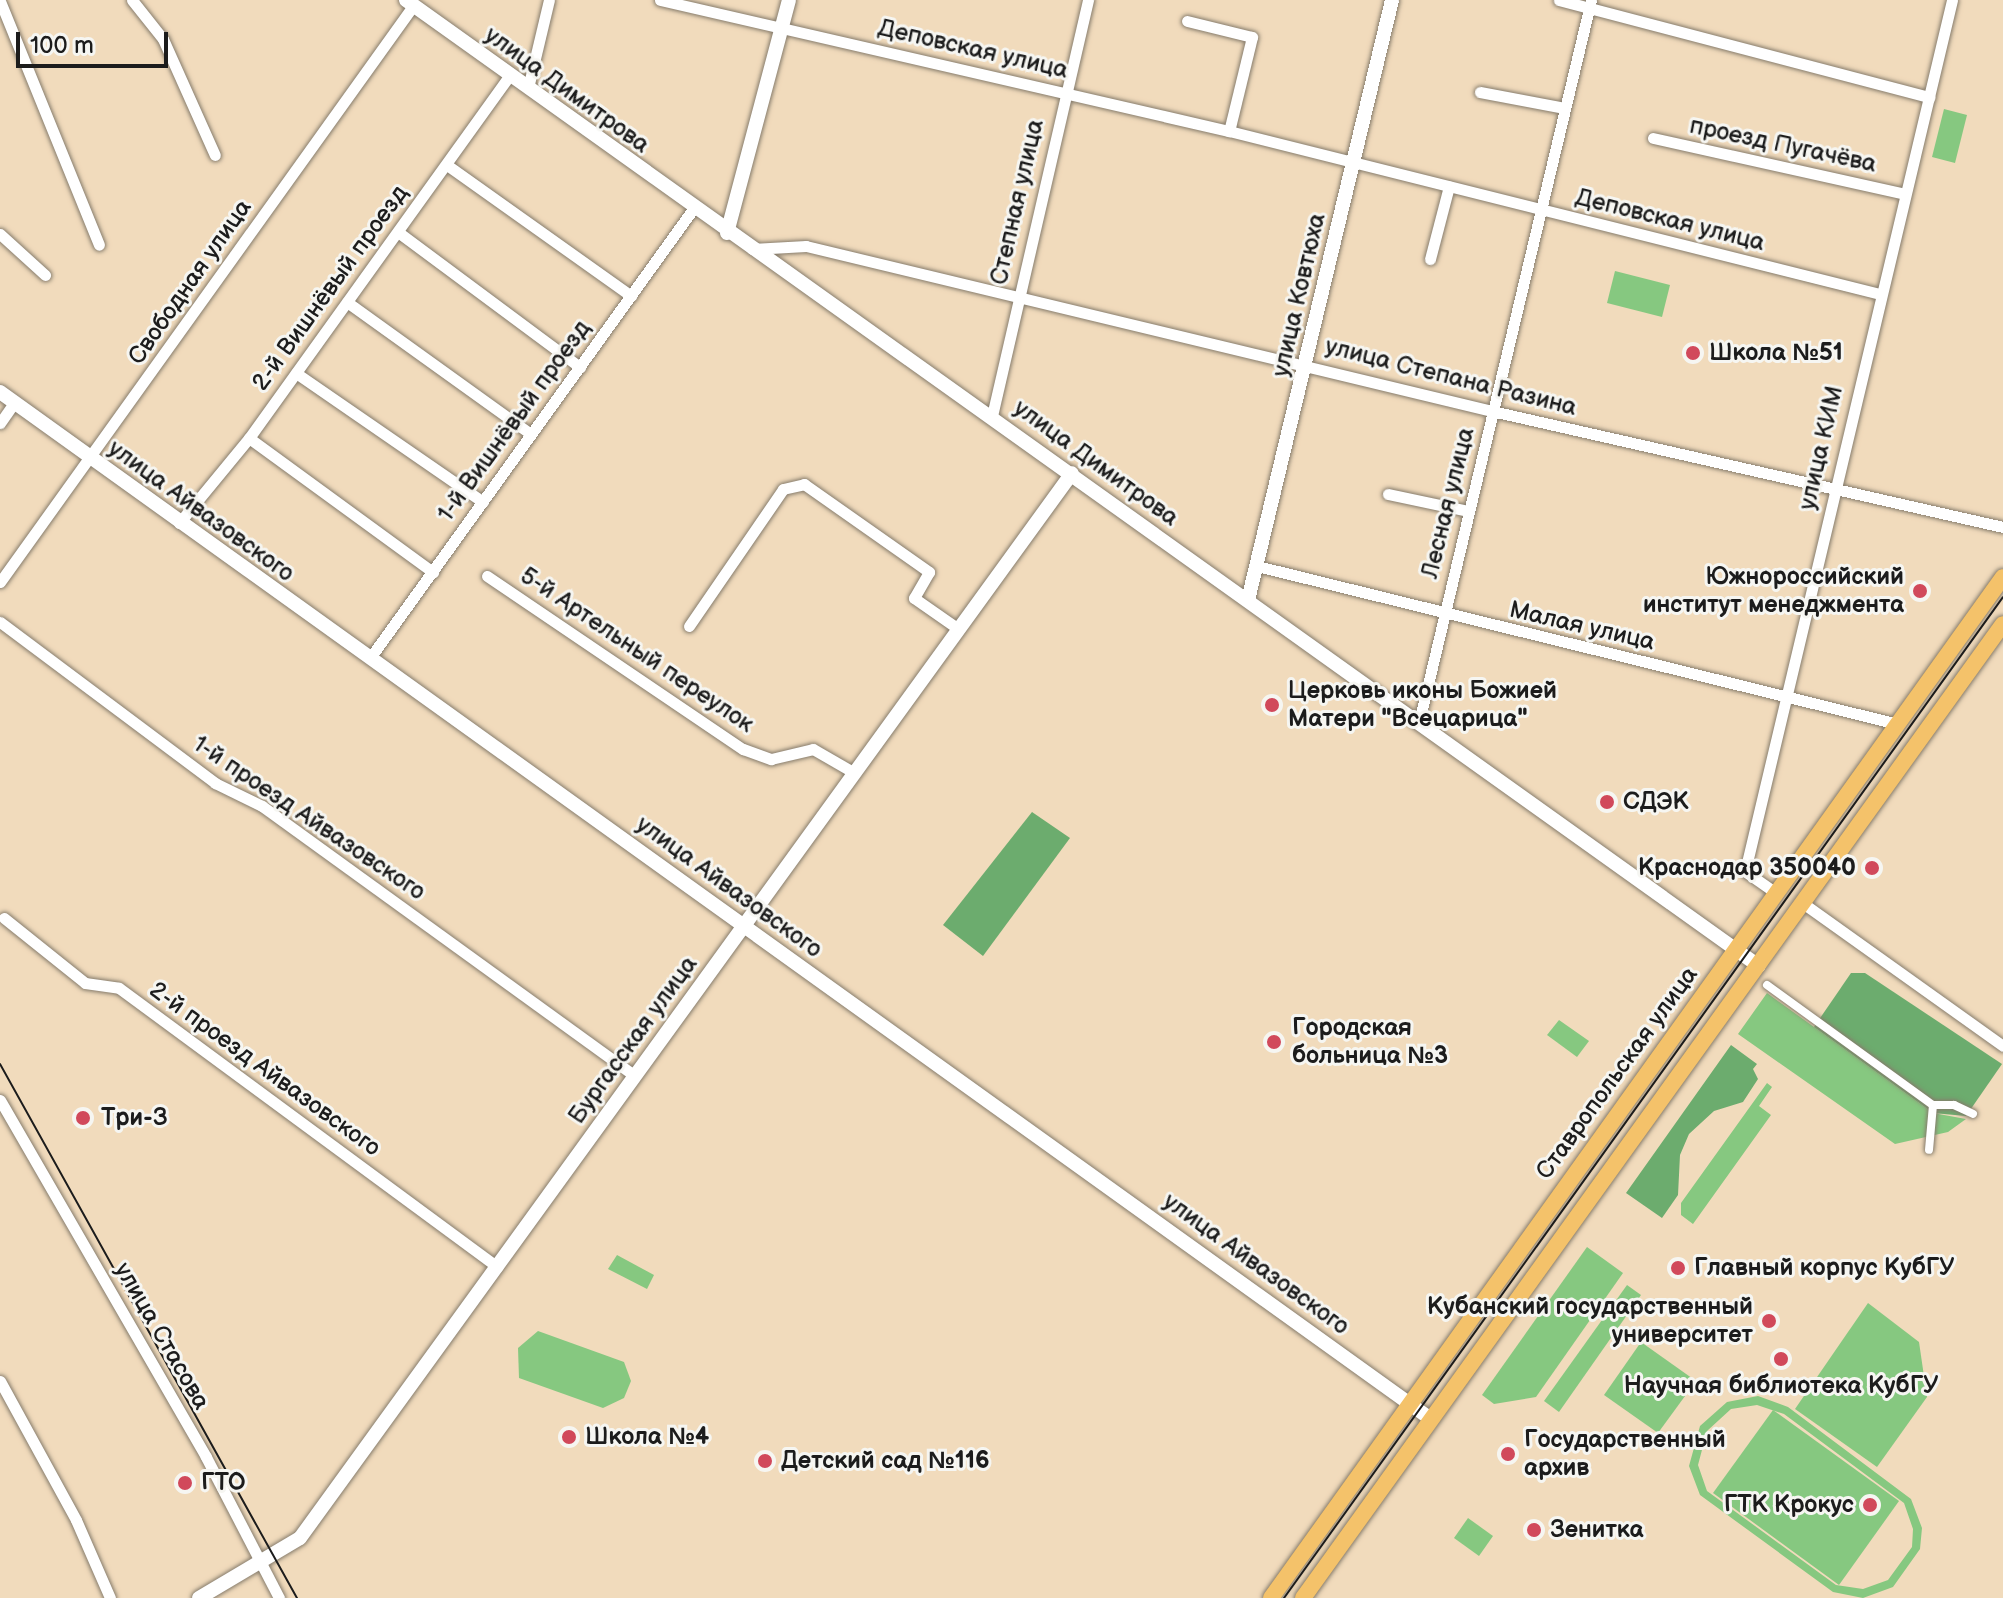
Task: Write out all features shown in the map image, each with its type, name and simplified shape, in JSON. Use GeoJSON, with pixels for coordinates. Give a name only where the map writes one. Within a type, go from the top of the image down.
{"type":"FeatureCollection","features":[{"type":"Feature","properties":{"kind":"main road","name":"Ставропольская улица"},"geometry":{"type":"LineString","coordinates":[[1271,1598],[2003,577]]}},
{"type":"Feature","properties":{"kind":"main road"},"geometry":{"type":"LineString","coordinates":[[1303,1598],[2003,624]]}},
{"type":"Feature","properties":{"kind":"street"},"geometry":{"type":"LineString","coordinates":[[132,0],[163,39],[215,155]]}},
{"type":"Feature","properties":{"kind":"street"},"geometry":{"type":"LineString","coordinates":[[528,88],[549,0]]}},
{"type":"Feature","properties":{"kind":"street","name":"Деповская улица"},"geometry":{"type":"LineString","coordinates":[[660,0],[1229,131],[1880,294]]}},
{"type":"Feature","properties":{"kind":"street"},"geometry":{"type":"LineString","coordinates":[[727,233],[789,0]]}},
{"type":"Feature","properties":{"kind":"street","name":"улица Ковтюха"},"geometry":{"type":"LineString","coordinates":[[1248,600],[1392,0]]}},
{"type":"Feature","properties":{"kind":"street"},"geometry":{"type":"LineString","coordinates":[[1559,0],[1590,4],[1929,97]]}},
{"type":"Feature","properties":{"kind":"street","name":"улица КИМ"},"geometry":{"type":"LineString","coordinates":[[1776,893],[1745,871],[1952,0]]}},
{"type":"Feature","properties":{"kind":"street"},"geometry":{"type":"LineString","coordinates":[[0,1],[99,245]]}},
{"type":"Feature","properties":{"kind":"street","name":"Степная улица"},"geometry":{"type":"LineString","coordinates":[[992,416],[1085,1]]}},
{"type":"Feature","properties":{"kind":"street","name":"улица Димитрова"},"geometry":{"type":"LineString","coordinates":[[409,3],[749,249],[992,416],[1759,966]]}},
{"type":"Feature","properties":{"kind":"street","name":"Свободная улица"},"geometry":{"type":"LineString","coordinates":[[0,582],[91,459],[409,3]]}},
{"type":"Feature","properties":{"kind":"street","name":"Лесная улица"},"geometry":{"type":"LineString","coordinates":[[1419,722],[1590,4]]}},
{"type":"Feature","properties":{"kind":"street"},"geometry":{"type":"LineString","coordinates":[[1187,21],[1252,37],[1229,131]]}},
{"type":"Feature","properties":{"kind":"street","name":"2-й Вишнёвый проезд"},"geometry":{"type":"LineString","coordinates":[[179,523],[249,438],[510,75]]}},
{"type":"Feature","properties":{"kind":"street"},"geometry":{"type":"LineString","coordinates":[[1480,92],[1565,108]]}},
{"type":"Feature","properties":{"kind":"street","name":"проезд Пугачёва"},"geometry":{"type":"LineString","coordinates":[[1653,138],[1905,194]]}},
{"type":"Feature","properties":{"kind":"street"},"geometry":{"type":"LineString","coordinates":[[447,165],[631,296]]}},
{"type":"Feature","properties":{"kind":"street"},"geometry":{"type":"LineString","coordinates":[[1430,259],[1449,186]]}},
{"type":"Feature","properties":{"kind":"street","name":"1-й Вишнёвый проезд"},"geometry":{"type":"LineString","coordinates":[[370,658],[693,209]]}},
{"type":"Feature","properties":{"kind":"street"},"geometry":{"type":"LineString","coordinates":[[398,232],[580,367]]}},
{"type":"Feature","properties":{"kind":"street"},"geometry":{"type":"LineString","coordinates":[[0,234],[45,275]]}},
{"type":"Feature","properties":{"kind":"street","name":"улица Степана Разина"},"geometry":{"type":"LineString","coordinates":[[749,249],[806,246],[1016,298],[1306,363],[1492,411],[2003,527]]}},
{"type":"Feature","properties":{"kind":"street"},"geometry":{"type":"LineString","coordinates":[[347,302],[531,434]]}},
{"type":"Feature","properties":{"kind":"street"},"geometry":{"type":"LineString","coordinates":[[296,373],[483,502]]}},
{"type":"Feature","properties":{"kind":"street","name":"улица Айвазовского"},"geometry":{"type":"LineString","coordinates":[[0,392],[1431,1419]]}},
{"type":"Feature","properties":{"kind":"street"},"geometry":{"type":"LineString","coordinates":[[0,423],[14,403]]}},
{"type":"Feature","properties":{"kind":"street"},"geometry":{"type":"LineString","coordinates":[[249,438],[433,572]]}},
{"type":"Feature","properties":{"kind":"street","name":"Бургасская улица"},"geometry":{"type":"LineString","coordinates":[[199,1598],[300,1538],[1072,473]]}},
{"type":"Feature","properties":{"kind":"street"},"geometry":{"type":"LineString","coordinates":[[689,626],[783,489],[804,484],[929,572],[914,598],[957,628]]}},
{"type":"Feature","properties":{"kind":"street"},"geometry":{"type":"LineString","coordinates":[[1388,494],[1468,511]]}},
{"type":"Feature","properties":{"kind":"street","name":"Малая улица"},"geometry":{"type":"LineString","coordinates":[[1257,566],[1443,616],[1898,724]]}},
{"type":"Feature","properties":{"kind":"street","name":"5-й Артельный переулок"},"geometry":{"type":"LineString","coordinates":[[487,576],[743,749],[771,759],[813,749],[853,772]]}},
{"type":"Feature","properties":{"kind":"street","name":"1-й проезд Айвазовского"},"geometry":{"type":"LineString","coordinates":[[0,622],[215,783],[262,806],[633,1075]]}},
{"type":"Feature","properties":{"kind":"street"},"geometry":{"type":"LineString","coordinates":[[1804,904],[2003,1046]]}},
{"type":"Feature","properties":{"kind":"street","name":"2-й проезд Айвазовского"},"geometry":{"type":"LineString","coordinates":[[4,918],[85,983],[119,988],[497,1267]]}},
{"type":"Feature","properties":{"kind":"street"},"geometry":{"type":"LineString","coordinates":[[1767,985],[1933,1105],[1954,1105],[1973,1114]]}},
{"type":"Feature","properties":{"kind":"street","name":"улица Стасова"},"geometry":{"type":"LineString","coordinates":[[0,1100],[206,1457],[279,1598]]}},
{"type":"Feature","properties":{"kind":"street"},"geometry":{"type":"LineString","coordinates":[[1929,1150],[1933,1105]]}},
{"type":"Feature","properties":{"kind":"street"},"geometry":{"type":"LineString","coordinates":[[0,1381],[76,1520],[110,1598]]}},
{"type":"Feature","properties":{"kind":"green space"},"geometry":{"type":"Polygon","coordinates":[[[1944,109],[1967,115],[1955,163],[1932,157],[1944,109]]]}},
{"type":"Feature","properties":{"kind":"green space"},"geometry":{"type":"Polygon","coordinates":[[[1615,271],[1670,285],[1662,317],[1607,303],[1615,271]]]}},
{"type":"Feature","properties":{"kind":"green space"},"geometry":{"type":"Polygon","coordinates":[[[1032,812],[1070,838],[983,956],[943,925],[1032,812]]]}},
{"type":"Feature","properties":{"kind":"green space"},"geometry":{"type":"Polygon","coordinates":[[[1851,973],[1865,973],[2002,1064],[1966,1116],[1933,1113],[1814,1027],[1851,973]]]}},
{"type":"Feature","properties":{"kind":"green space"},"geometry":{"type":"Polygon","coordinates":[[[1767,993],[1933,1113],[1966,1119],[1948,1132],[1895,1144],[1738,1034],[1767,993]]]}},
{"type":"Feature","properties":{"kind":"green space"},"geometry":{"type":"Polygon","coordinates":[[[1559,1020],[1589,1041],[1577,1057],[1547,1035],[1559,1020]]]}},
{"type":"Feature","properties":{"kind":"green space"},"geometry":{"type":"Polygon","coordinates":[[[1731,1045],[1757,1064],[1753,1069],[1758,1079],[1743,1102],[1714,1111],[1689,1134],[1680,1155],[1678,1195],[1662,1218],[1626,1193],[1731,1045]]]}},
{"type":"Feature","properties":{"kind":"green space"},"geometry":{"type":"Polygon","coordinates":[[[1767,1083],[1772,1087],[1759,1106],[1771,1115],[1693,1224],[1681,1215],[1681,1203],[1767,1083]]]}},
{"type":"Feature","properties":{"kind":"green space"},"geometry":{"type":"Polygon","coordinates":[[[1587,1247],[1623,1273],[1536,1397],[1494,1404],[1482,1395],[1587,1247]]]}},
{"type":"Feature","properties":{"kind":"green space"},"geometry":{"type":"Polygon","coordinates":[[[617,1255],[654,1275],[647,1289],[608,1269],[617,1255]]]}},
{"type":"Feature","properties":{"kind":"green space"},"geometry":{"type":"Polygon","coordinates":[[[1627,1285],[1641,1295],[1559,1412],[1544,1401],[1627,1285]]]}},
{"type":"Feature","properties":{"kind":"green space"},"geometry":{"type":"Polygon","coordinates":[[[1868,1303],[1919,1342],[1927,1397],[1877,1467],[1795,1409],[1868,1303]]]}},
{"type":"Feature","properties":{"kind":"green space"},"geometry":{"type":"Polygon","coordinates":[[[538,1331],[624,1362],[631,1381],[624,1398],[603,1408],[519,1378],[518,1348],[538,1331]]]}},
{"type":"Feature","properties":{"kind":"green space"},"geometry":{"type":"Polygon","coordinates":[[[1641,1342],[1696,1381],[1658,1433],[1604,1395],[1641,1342]]]}},
{"type":"Feature","properties":{"kind":"green space"},"geometry":{"type":"Polygon","coordinates":[[[1758,1396],[1788,1407],[1911,1499],[1922,1528],[1920,1549],[1893,1587],[1863,1598],[1833,1592],[1700,1495],[1689,1466],[1700,1426],[1727,1402],[1758,1396]],[[1757,1405],[1731,1409],[1707,1431],[1698,1465],[1707,1491],[1836,1585],[1863,1589],[1888,1580],[1912,1547],[1913,1529],[1904,1503],[1784,1414],[1757,1405]]]}},
{"type":"Feature","properties":{"kind":"green space"},"geometry":{"type":"Polygon","coordinates":[[[1773,1410],[1899,1501],[1839,1585],[1713,1493],[1773,1410]]]}},
{"type":"Feature","properties":{"kind":"green space"},"geometry":{"type":"Polygon","coordinates":[[[1468,1518],[1493,1536],[1479,1556],[1454,1538],[1468,1518]]]}},
{"type":"Feature","properties":{"kind":"tram line"},"geometry":{"type":"LineString","coordinates":[[1284,1598],[2003,597]]}},
{"type":"Feature","properties":{"kind":"tram line"},"geometry":{"type":"LineString","coordinates":[[0,1064],[297,1598]]}},
{"type":"Feature","properties":{"kind":"place","name":"Школа №51"},"geometry":{"type":"Point","coordinates":[1693,353]}},
{"type":"Feature","properties":{"kind":"place","name":"Южнороссийский институт менеджмента"},"geometry":{"type":"Point","coordinates":[1920,591]}},
{"type":"Feature","properties":{"kind":"place","name":"Церковь иконы Божией Матери \"Всецарица\""},"geometry":{"type":"Point","coordinates":[1272,705]}},
{"type":"Feature","properties":{"kind":"place","name":"СДЭК"},"geometry":{"type":"Point","coordinates":[1607,802]}},
{"type":"Feature","properties":{"kind":"place","name":"Краснодар 350040"},"geometry":{"type":"Point","coordinates":[1872,868]}},
{"type":"Feature","properties":{"kind":"place","name":"Городская больница №3"},"geometry":{"type":"Point","coordinates":[1274,1042]}},
{"type":"Feature","properties":{"kind":"place","name":"Три-З"},"geometry":{"type":"Point","coordinates":[83,1118]}},
{"type":"Feature","properties":{"kind":"place","name":"Главный корпус КубГУ"},"geometry":{"type":"Point","coordinates":[1678,1268]}},
{"type":"Feature","properties":{"kind":"place","name":"Кубанский государственный университет"},"geometry":{"type":"Point","coordinates":[1769,1321]}},
{"type":"Feature","properties":{"kind":"place","name":"Научная библиотека КубГУ"},"geometry":{"type":"Point","coordinates":[1781,1359]}},
{"type":"Feature","properties":{"kind":"place","name":"Школа №4"},"geometry":{"type":"Point","coordinates":[569,1437]}},
{"type":"Feature","properties":{"kind":"place","name":"Государственный архив"},"geometry":{"type":"Point","coordinates":[1508,1454]}},
{"type":"Feature","properties":{"kind":"place","name":"Детский сад №116"},"geometry":{"type":"Point","coordinates":[765,1461]}},
{"type":"Feature","properties":{"kind":"place","name":"ГТО"},"geometry":{"type":"Point","coordinates":[185,1483]}},
{"type":"Feature","properties":{"kind":"place","name":"ГТК Крокус"},"geometry":{"type":"Point","coordinates":[1870,1505]}},
{"type":"Feature","properties":{"kind":"place","name":"Зенитка"},"geometry":{"type":"Point","coordinates":[1534,1530]}}]}
